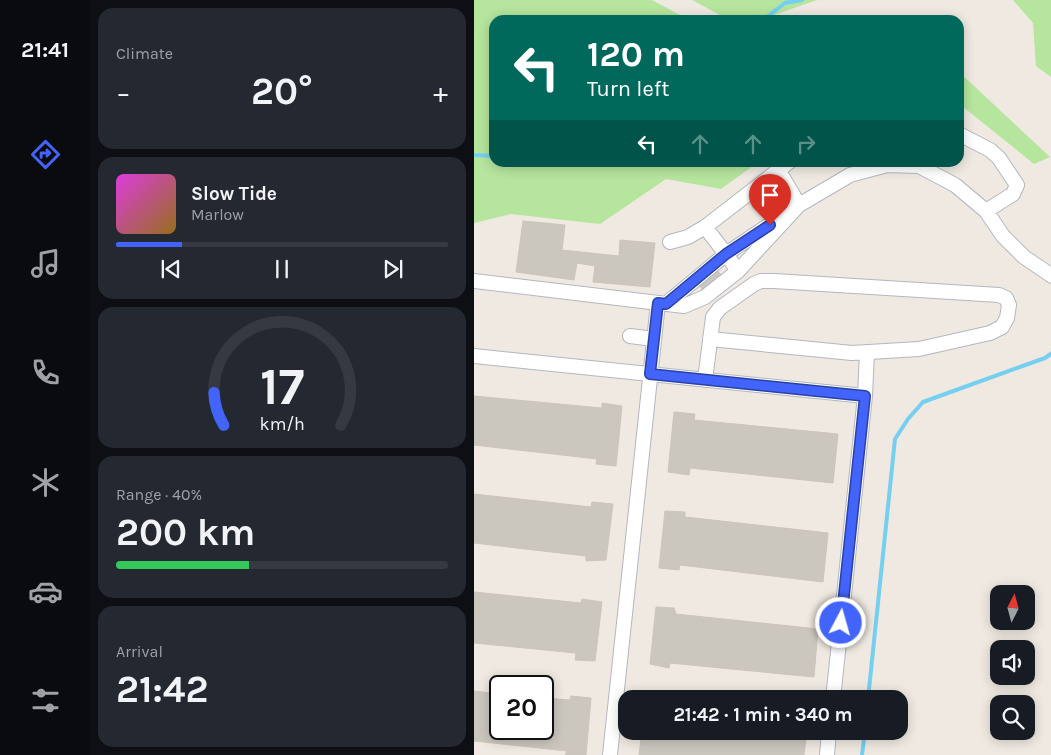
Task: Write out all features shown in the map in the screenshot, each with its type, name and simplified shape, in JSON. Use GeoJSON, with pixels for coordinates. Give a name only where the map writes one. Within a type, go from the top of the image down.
{"type":"FeatureCollection","features":[{"type":"Feature","properties":{"kind":"lane"},"geometry":{"type":"LineString","coordinates":[[964,137],[990,150],[999,158],[1017,185],[1013,194],[986,211]]}},
{"type":"Feature","properties":{"kind":"lane"},"geometry":{"type":"LineString","coordinates":[[670,242],[688,236],[705,227],[784,167],[800,205]]}},
{"type":"Feature","properties":{"kind":"lane"},"geometry":{"type":"LineString","coordinates":[[610,755],[654,339],[662,303],[726,254],[800,205],[850,175],[883,167]]}},
{"type":"Feature","properties":{"kind":"lane"},"geometry":{"type":"LineString","coordinates":[[921,167],[955,185],[986,211],[1003,236],[1024,257],[1051,276]]}},
{"type":"Feature","properties":{"kind":"lane"},"geometry":{"type":"LineString","coordinates":[[474,280],[684,306],[706,297],[738,271],[800,205]]}},
{"type":"Feature","properties":{"kind":"lane"},"geometry":{"type":"LineString","coordinates":[[705,227],[738,271]]}},
{"type":"Feature","properties":{"kind":"lane"},"geometry":{"type":"LineString","coordinates":[[705,380],[710,339],[713,317],[720,308],[761,281],[999,295],[1006,298],[1009,305],[1002,327],[990,333],[919,349],[852,353],[710,339]]}},
{"type":"Feature","properties":{"kind":"lane"},"geometry":{"type":"LineString","coordinates":[[630,336],[654,339]]}},
{"type":"Feature","properties":{"kind":"lane"},"geometry":{"type":"LineString","coordinates":[[834,690],[865,396],[867,352]]}},
{"type":"Feature","properties":{"kind":"lane"},"geometry":{"type":"LineString","coordinates":[[474,356],[865,396]]}},
{"type":"Feature","properties":{"kind":"lane"},"geometry":{"type":"LineString","coordinates":[[827,755],[828,740]]}},
{"type":"Feature","properties":{"kind":"green space"},"geometry":{"type":"Polygon","coordinates":[[[474,0],[652,0],[680,15],[489,15],[489,167],[751,167],[721,189],[666,179],[600,224],[511,214],[474,223],[474,0]]]}},
{"type":"Feature","properties":{"kind":"green space"},"geometry":{"type":"Polygon","coordinates":[[[692,0],[817,0],[774,15],[720,15],[692,0]]]}},
{"type":"Feature","properties":{"kind":"green space"},"geometry":{"type":"Polygon","coordinates":[[[1013,0],[1051,0],[1051,77],[1036,66],[1033,23],[1013,0]]]}},
{"type":"Feature","properties":{"kind":"green space"},"geometry":{"type":"Polygon","coordinates":[[[964,77],[1050,157],[1034,164],[964,108],[964,77]]]}},
{"type":"Feature","properties":{"kind":"building"},"geometry":{"type":"Polygon","coordinates":[[[523,221],[565,225],[562,250],[619,256],[620,240],[655,243],[650,287],[593,282],[595,266],[577,263],[574,280],[516,272],[523,221]]]}},
{"type":"Feature","properties":{"kind":"building"},"geometry":{"type":"Polygon","coordinates":[[[718,271],[723,278],[704,292],[699,285],[718,271]]]}},
{"type":"Feature","properties":{"kind":"building"},"geometry":{"type":"Polygon","coordinates":[[[474,396],[602,408],[602,403],[622,406],[616,466],[596,464],[597,459],[474,445],[474,396]]]}},
{"type":"Feature","properties":{"kind":"building"},"geometry":{"type":"Polygon","coordinates":[[[674,412],[695,414],[694,420],[838,434],[833,483],[690,468],[689,475],[668,472],[674,412]]]}},
{"type":"Feature","properties":{"kind":"building"},"geometry":{"type":"Polygon","coordinates":[[[474,494],[591,507],[592,502],[613,504],[606,560],[586,561],[586,556],[474,543],[474,494]]]}},
{"type":"Feature","properties":{"kind":"building"},"geometry":{"type":"Polygon","coordinates":[[[665,511],[685,512],[685,517],[828,533],[823,582],[680,565],[679,570],[659,568],[665,511]]]}},
{"type":"Feature","properties":{"kind":"building"},"geometry":{"type":"Polygon","coordinates":[[[474,592],[581,603],[582,599],[602,602],[595,661],[575,660],[576,653],[474,643],[474,592]]]}},
{"type":"Feature","properties":{"kind":"building"},"geometry":{"type":"Polygon","coordinates":[[[656,607],[674,608],[676,614],[818,629],[814,677],[670,663],[669,668],[650,664],[656,607]]]}},
{"type":"Feature","properties":{"kind":"building"},"geometry":{"type":"Polygon","coordinates":[[[474,691],[489,693],[489,740],[554,740],[554,699],[570,700],[571,696],[591,698],[586,755],[565,755],[567,751],[474,741],[474,691]]]}},
{"type":"Feature","properties":{"kind":"building"},"geometry":{"type":"Polygon","coordinates":[[[641,740],[806,740],[804,755],[639,755],[641,740]]]}},
{"type":"Feature","properties":{"kind":"waterway"},"geometry":{"type":"LineString","coordinates":[[769,15],[785,3],[802,0]]}},
{"type":"Feature","properties":{"kind":"waterway"},"geometry":{"type":"LineString","coordinates":[[474,155],[489,156]]}},
{"type":"Feature","properties":{"kind":"waterway"},"geometry":{"type":"LineString","coordinates":[[869,690],[895,439],[908,419],[923,402],[1045,358],[1052,353]]}},
{"type":"Feature","properties":{"kind":"waterway"},"geometry":{"type":"LineString","coordinates":[[862,755],[864,740]]}},
{"type":"Feature","properties":{"kind":"route"},"geometry":{"type":"LineString","coordinates":[[770,225],[726,254],[666,304],[658,303],[650,374],[865,396],[841,623]]}}]}
